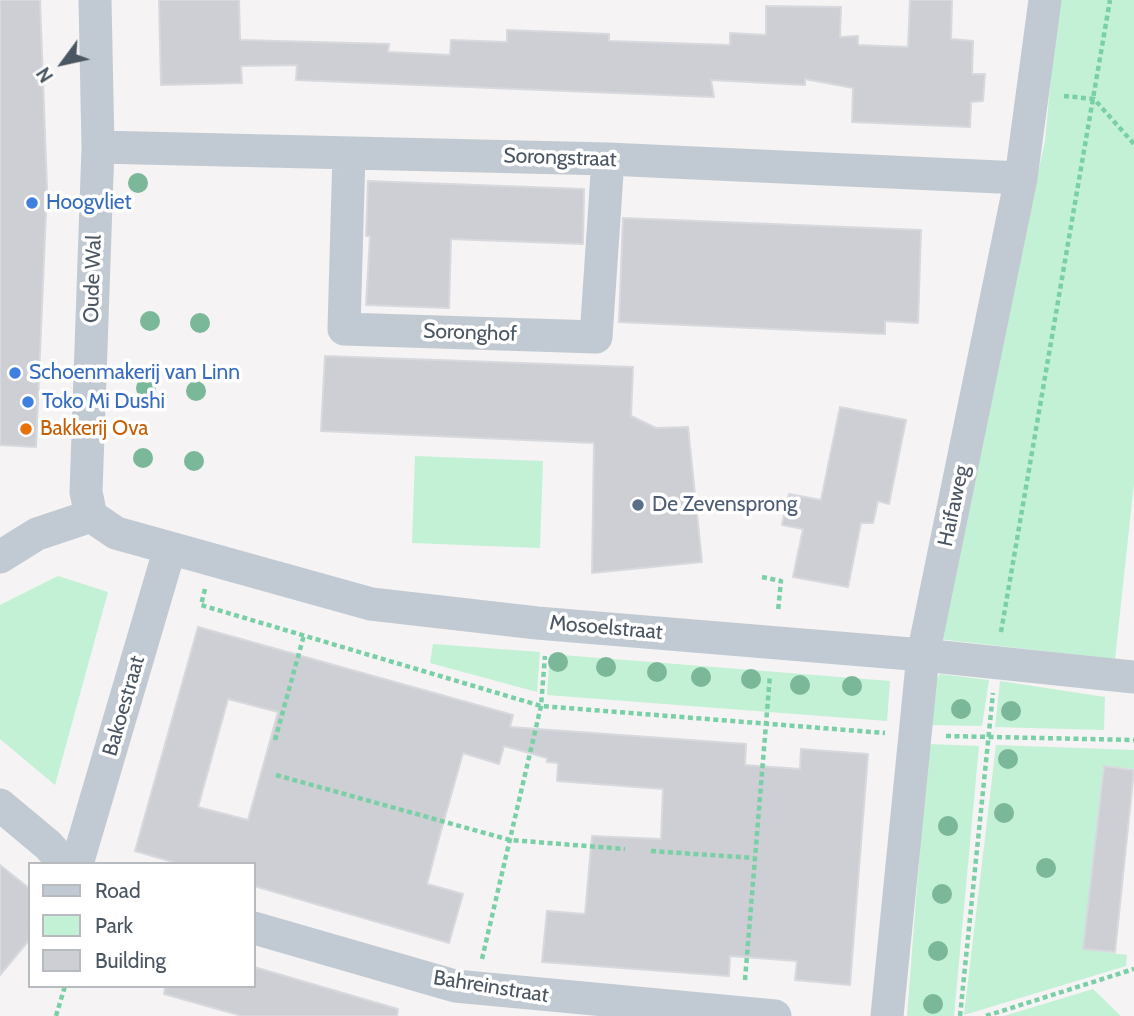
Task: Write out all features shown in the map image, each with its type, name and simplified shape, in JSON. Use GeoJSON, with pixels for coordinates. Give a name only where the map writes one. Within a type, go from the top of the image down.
{"type":"FeatureCollection","features":[{"type":"Feature","properties":{"kind":"street","name":"Oude Wal"},"geometry":{"type":"LineString","coordinates":[[91,516],[86,492],[98,147],[95,0]]}},
{"type":"Feature","properties":{"kind":"street","name":"Haifaweg"},"geometry":{"type":"LineString","coordinates":[[887,1016],[923,655],[1021,178],[1035,94],[1045,0]]}},
{"type":"Feature","properties":{"kind":"street","name":"Sorongstraat"},"geometry":{"type":"LineString","coordinates":[[98,147],[608,159],[1021,178]]}},
{"type":"Feature","properties":{"kind":"street","name":"Soronghof"},"geometry":{"type":"LineString","coordinates":[[349,153],[344,329],[596,337],[608,159]]}},
{"type":"Feature","properties":{"kind":"street","name":"Mosoelstraat"},"geometry":{"type":"LineString","coordinates":[[91,516],[116,533],[371,604],[547,623],[923,655],[1134,677]]}},
{"type":"Feature","properties":{"kind":"street"},"geometry":{"type":"LineString","coordinates":[[0,557],[37,534],[91,516]]}},
{"type":"Feature","properties":{"kind":"street","name":"Bakoestraat"},"geometry":{"type":"LineString","coordinates":[[78,862],[170,548]]}},
{"type":"Feature","properties":{"kind":"street"},"geometry":{"type":"LineString","coordinates":[[0,804],[48,845],[63,862]]}},
{"type":"Feature","properties":{"kind":"street","name":"Bahreinstraat"},"geometry":{"type":"LineString","coordinates":[[256,929],[455,986],[775,1016]]}},
{"type":"Feature","properties":{"kind":"path"},"geometry":{"type":"LineString","coordinates":[[960,1016],[996,662],[1110,0]]}},
{"type":"Feature","properties":{"kind":"path"},"geometry":{"type":"LineString","coordinates":[[1035,94],[1094,99],[1134,144]]}},
{"type":"Feature","properties":{"kind":"path"},"geometry":{"type":"LineString","coordinates":[[743,1013],[764,724],[781,581],[762,577]]}},
{"type":"Feature","properties":{"kind":"path"},"geometry":{"type":"LineString","coordinates":[[201,605],[541,706],[917,736],[1134,740]]}},
{"type":"Feature","properties":{"kind":"path"},"geometry":{"type":"LineString","coordinates":[[475,989],[541,706],[547,623]]}},
{"type":"Feature","properties":{"kind":"path"},"geometry":{"type":"LineString","coordinates":[[275,740],[304,635]]}},
{"type":"Feature","properties":{"kind":"path"},"geometry":{"type":"LineString","coordinates":[[276,775],[510,840],[625,849]]}},
{"type":"Feature","properties":{"kind":"path"},"geometry":{"type":"LineString","coordinates":[[650,851],[754,858]]}},
{"type":"Feature","properties":{"kind":"path"},"geometry":{"type":"LineString","coordinates":[[986,1016],[1134,970]]}},
{"type":"Feature","properties":{"kind":"path"},"geometry":{"type":"LineString","coordinates":[[56,1016],[64,988]]}},
{"type":"Feature","properties":{"kind":"green space"},"geometry":{"type":"Polygon","coordinates":[[[1058,0],[1134,0],[1134,483],[1115,659],[938,639],[1045,141],[1058,0]]]}},
{"type":"Feature","properties":{"kind":"green space"},"geometry":{"type":"Polygon","coordinates":[[[415,456],[543,461],[540,548],[412,543],[415,456]]]}},
{"type":"Feature","properties":{"kind":"green space"},"geometry":{"type":"Polygon","coordinates":[[[58,576],[108,592],[55,785],[0,739],[0,605],[58,576]]]}},
{"type":"Feature","properties":{"kind":"green space"},"geometry":{"type":"Polygon","coordinates":[[[433,644],[540,652],[537,692],[430,663],[433,644]]]}},
{"type":"Feature","properties":{"kind":"green space"},"geometry":{"type":"Polygon","coordinates":[[[550,654],[890,681],[887,721],[547,695],[550,654]]]}},
{"type":"Feature","properties":{"kind":"green space"},"geometry":{"type":"Polygon","coordinates":[[[940,674],[989,680],[982,726],[929,725],[933,685],[940,674]]]}},
{"type":"Feature","properties":{"kind":"green space"},"geometry":{"type":"Polygon","coordinates":[[[1000,681],[1105,697],[1104,730],[995,727],[1000,681]]]}},
{"type":"Feature","properties":{"kind":"green space"},"geometry":{"type":"Polygon","coordinates":[[[928,744],[979,746],[954,1016],[907,1016],[928,744]]]}},
{"type":"Feature","properties":{"kind":"green space"},"geometry":{"type":"Polygon","coordinates":[[[996,745],[1134,750],[1134,769],[1103,766],[1083,949],[1127,955],[1126,966],[964,1015],[996,745]]]}},
{"type":"Feature","properties":{"kind":"green space"},"geometry":{"type":"Polygon","coordinates":[[[1093,989],[1121,1016],[1004,1016],[1093,989]]]}},
{"type":"Feature","properties":{"kind":"building"},"geometry":{"type":"Polygon","coordinates":[[[0,0],[40,0],[47,188],[36,447],[0,445],[0,0]]]}},
{"type":"Feature","properties":{"kind":"building"},"geometry":{"type":"Polygon","coordinates":[[[159,0],[239,0],[240,40],[389,44],[388,52],[450,55],[451,40],[507,42],[507,30],[609,34],[609,41],[730,45],[730,33],[766,35],[766,6],[841,7],[840,37],[858,36],[858,45],[908,47],[910,0],[952,0],[951,39],[973,41],[972,74],[985,74],[983,101],[971,102],[970,127],[852,122],[853,88],[805,79],[805,85],[711,80],[714,97],[296,80],[297,65],[241,66],[242,83],[161,85],[159,0]]]}},
{"type":"Feature","properties":{"kind":"building"},"geometry":{"type":"Polygon","coordinates":[[[368,181],[584,189],[583,244],[451,239],[449,308],[366,305],[370,236],[366,236],[368,181]]]}},
{"type":"Feature","properties":{"kind":"building"},"geometry":{"type":"Polygon","coordinates":[[[623,218],[921,230],[918,323],[885,321],[885,334],[619,322],[623,218]]]}},
{"type":"Feature","properties":{"kind":"building"},"geometry":{"type":"Polygon","coordinates":[[[325,356],[633,367],[631,416],[656,428],[688,427],[702,562],[592,573],[594,443],[321,431],[325,356]]]}},
{"type":"Feature","properties":{"kind":"building"},"geometry":{"type":"Polygon","coordinates":[[[840,407],[906,420],[889,504],[878,501],[873,523],[861,523],[848,587],[793,577],[803,529],[782,525],[789,494],[821,500],[840,407]]]}},
{"type":"Feature","properties":{"kind":"building"},"geometry":{"type":"Polygon","coordinates":[[[198,627],[513,715],[510,727],[746,744],[745,765],[800,769],[801,749],[868,754],[850,985],[795,980],[797,961],[730,956],[729,976],[542,962],[547,911],[585,914],[592,836],[661,839],[663,789],[557,781],[558,763],[547,762],[547,758],[504,746],[499,764],[463,753],[441,831],[427,884],[463,894],[449,943],[256,887],[256,862],[173,862],[135,851],[198,627]],[[228,699],[198,807],[248,820],[278,712],[228,699]]]}},
{"type":"Feature","properties":{"kind":"building"},"geometry":{"type":"Polygon","coordinates":[[[1104,766],[1134,770],[1115,952],[1083,949],[1104,766]]]}},
{"type":"Feature","properties":{"kind":"building"},"geometry":{"type":"Polygon","coordinates":[[[0,865],[28,887],[28,941],[0,975],[0,865]]]}},
{"type":"Feature","properties":{"kind":"building"},"geometry":{"type":"Polygon","coordinates":[[[256,968],[398,1009],[397,1016],[242,1016],[164,994],[165,988],[256,988],[256,968]]]}},
{"type":"Feature","properties":{"kind":"place","name":"Hoogvliet"},"geometry":{"type":"Point","coordinates":[32,203]}},
{"type":"Feature","properties":{"kind":"place","name":"Schoenmakerij van Linn"},"geometry":{"type":"Point","coordinates":[15,373]}},
{"type":"Feature","properties":{"kind":"place","name":"Toko Mi Dushi"},"geometry":{"type":"Point","coordinates":[28,402]}},
{"type":"Feature","properties":{"kind":"place","name":"Bakkerij Ova"},"geometry":{"type":"Point","coordinates":[26,429]}},
{"type":"Feature","properties":{"kind":"place","name":"De Zevensprong"},"geometry":{"type":"Point","coordinates":[638,505]}}]}
